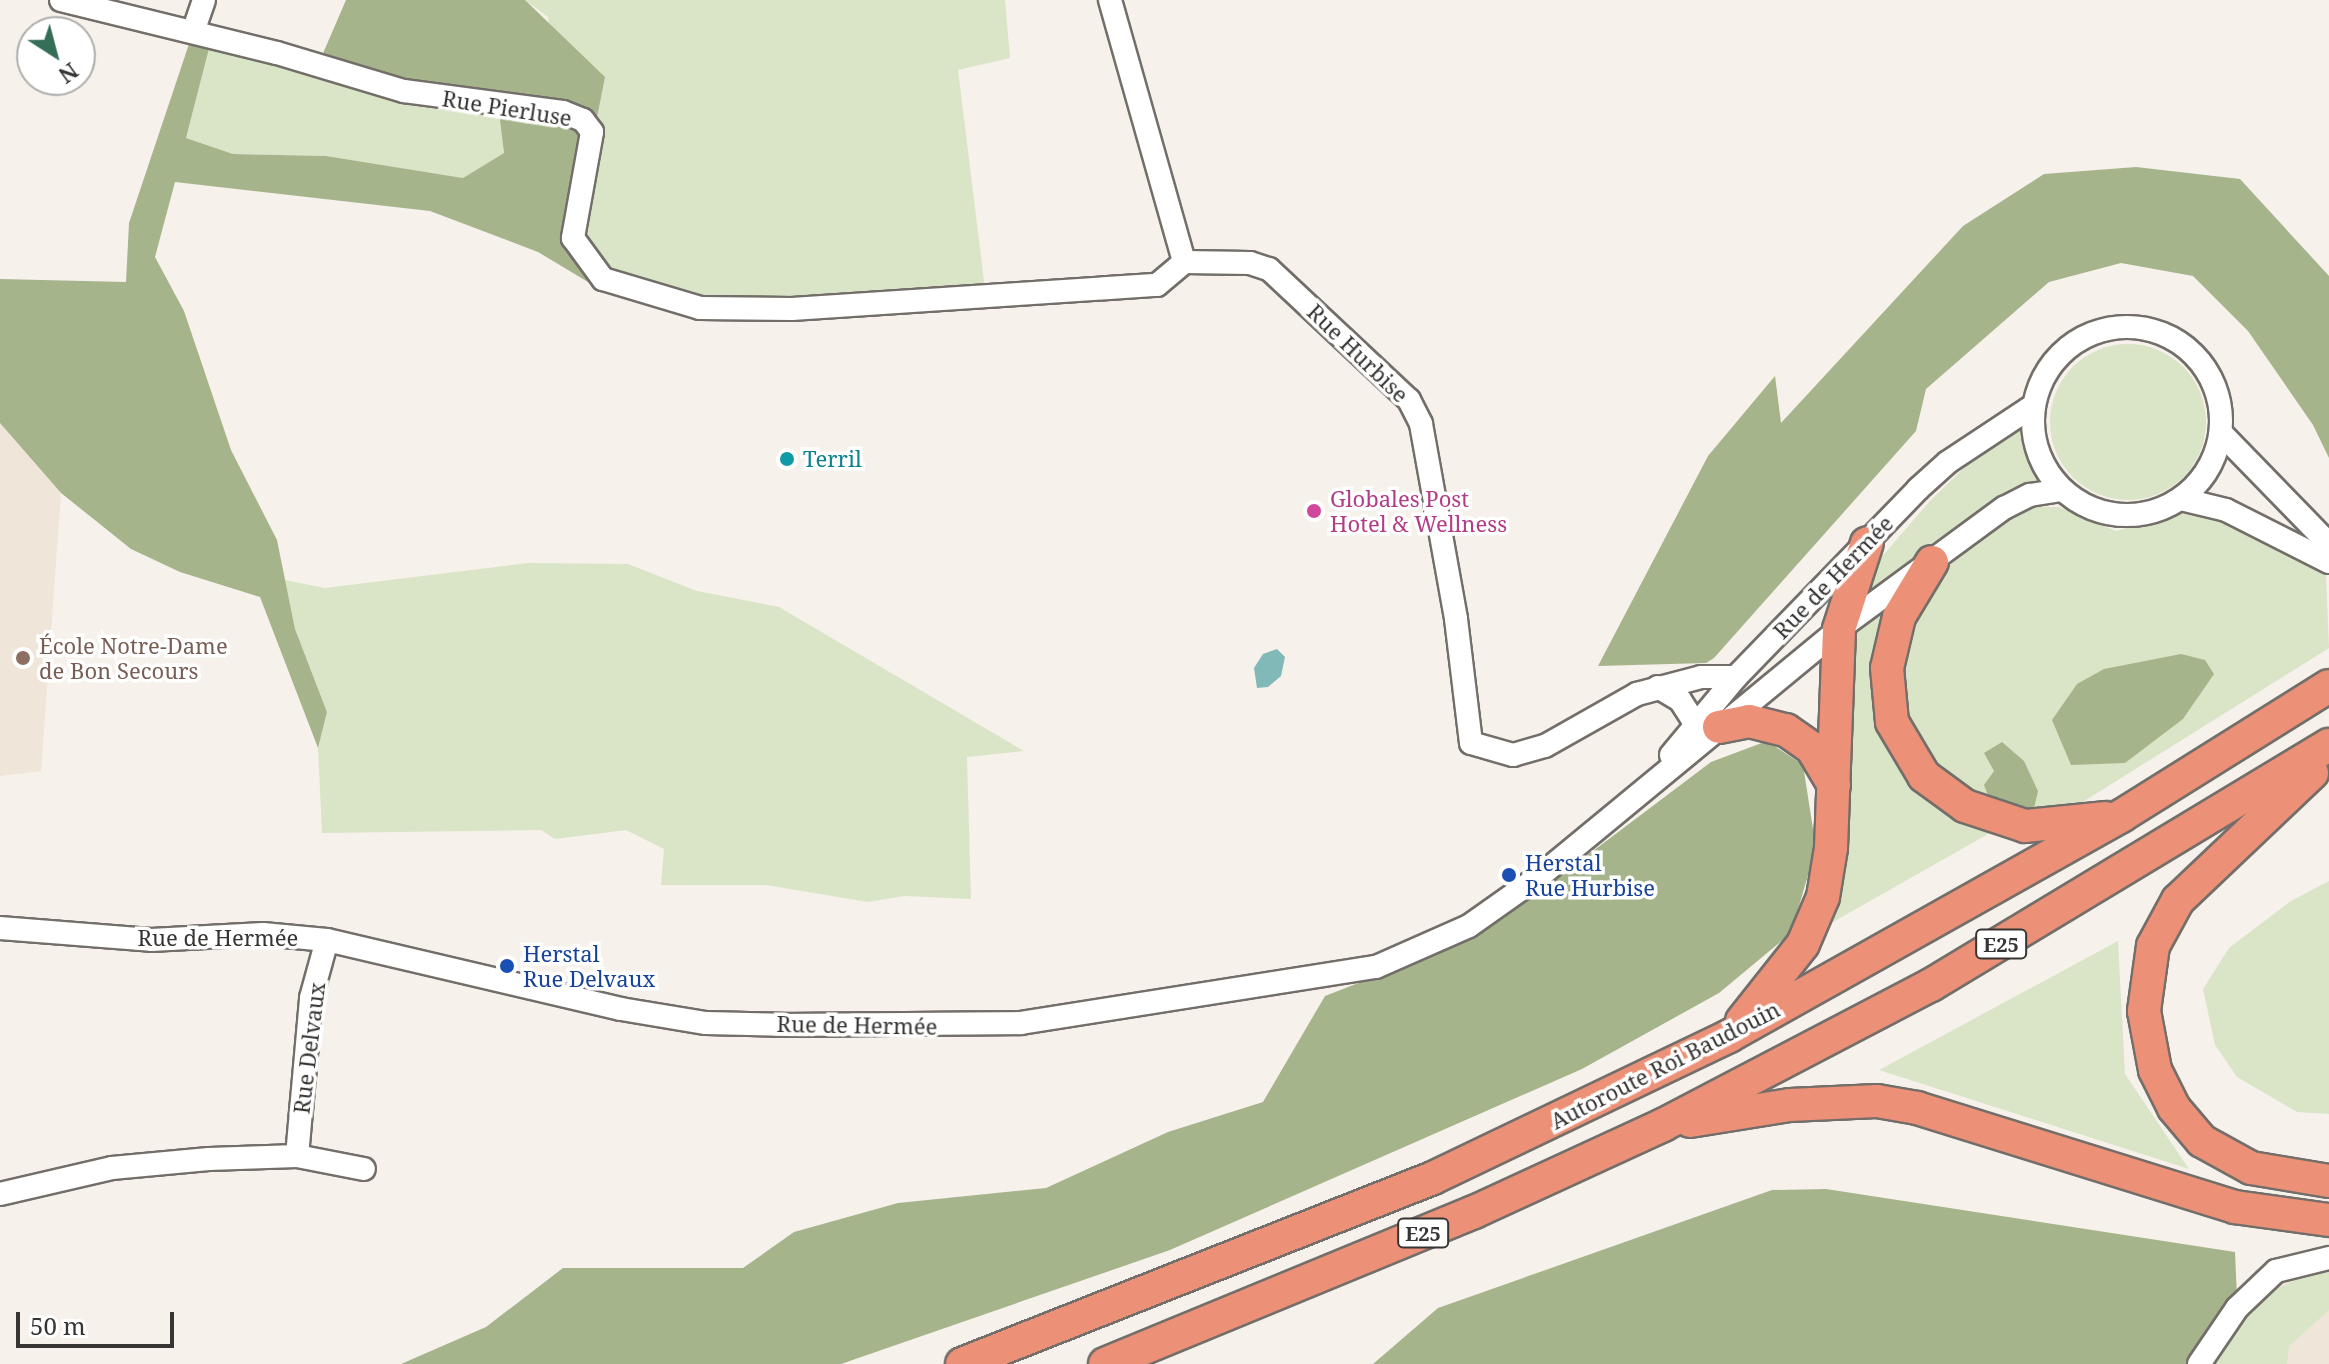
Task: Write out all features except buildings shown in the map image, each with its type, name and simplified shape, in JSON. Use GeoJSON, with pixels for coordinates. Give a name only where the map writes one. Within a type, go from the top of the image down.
{"type":"FeatureCollection","features":[{"type":"Feature","properties":{"kind":"highway"},"geometry":{"type":"LineString","coordinates":[[1729,1036],[1789,964],[1815,922],[1828,870],[1839,629],[1867,543]]}},
{"type":"Feature","properties":{"kind":"highway"},"geometry":{"type":"LineString","coordinates":[[1932,562],[1899,617],[1887,668],[1892,722],[1924,776],[1965,806],[2025,826],[2121,816]]}},
{"type":"Feature","properties":{"kind":"highway","name":"Autoroute Roi Baudouin"},"geometry":{"type":"LineString","coordinates":[[962,1364],[1433,1178],[1729,1036],[2121,816],[2329,686]]}},
{"type":"Feature","properties":{"kind":"highway"},"geometry":{"type":"LineString","coordinates":[[1707,725],[1749,721],[1786,730],[1812,748],[1834,785]]}},
{"type":"Feature","properties":{"kind":"highway","name":"E25"},"geometry":{"type":"LineString","coordinates":[[1105,1364],[1474,1212],[1663,1125],[1931,985],[2329,745]]}},
{"type":"Feature","properties":{"kind":"highway"},"geometry":{"type":"LineString","coordinates":[[2329,758],[2178,900],[2150,954],[2144,1011],[2155,1070],[2174,1108],[2202,1141],[2251,1168],[2329,1181]]}},
{"type":"Feature","properties":{"kind":"highway"},"geometry":{"type":"LineString","coordinates":[[1663,1125],[1790,1105],[1877,1101],[1917,1108],[2235,1207],[2329,1220]]}},
{"type":"Feature","properties":{"kind":"street","name":"Rue Pierluse"},"geometry":{"type":"LineString","coordinates":[[61,0],[193,32],[404,91],[563,112],[583,120],[592,132],[573,238],[603,279],[700,308],[792,309],[1157,285],[1184,262]]}},
{"type":"Feature","properties":{"kind":"street"},"geometry":{"type":"LineString","coordinates":[[193,32],[204,0]]}},
{"type":"Feature","properties":{"kind":"street"},"geometry":{"type":"LineString","coordinates":[[1110,0],[1184,262]]}},
{"type":"Feature","properties":{"kind":"street","name":"Rue Hurbise"},"geometry":{"type":"LineString","coordinates":[[1184,262],[1250,263],[1269,269],[1409,400],[1421,424],[1456,619],[1471,743],[1513,755],[1545,746],[1658,687],[1701,677],[1736,677]]}},
{"type":"Feature","properties":{"kind":"street"},"geometry":{"type":"LineString","coordinates":[[2142,328],[2176,340],[2203,364],[2219,396],[2221,433],[2201,481],[2181,499],[2133,516],[2083,505],[2062,490],[2038,451],[2034,405],[2048,371],[2072,345],[2105,330],[2142,328]]}},
{"type":"Feature","properties":{"kind":"street","name":"Rue de Hermée"},"geometry":{"type":"LineString","coordinates":[[1707,725],[1736,677],[1948,462],[2034,405]]}},
{"type":"Feature","properties":{"kind":"street"},"geometry":{"type":"LineString","coordinates":[[2221,433],[2329,544]]}},
{"type":"Feature","properties":{"kind":"street","name":"Rue de Hermée"},"geometry":{"type":"LineString","coordinates":[[0,928],[151,940],[263,934],[327,940],[496,982],[706,1023],[1021,1023],[1376,967],[1434,945],[1541,875],[1656,775],[1707,725],[2017,499],[2062,490]]}},
{"type":"Feature","properties":{"kind":"street"},"geometry":{"type":"LineString","coordinates":[[2181,499],[2226,510],[2329,562]]}},
{"type":"Feature","properties":{"kind":"street"},"geometry":{"type":"LineString","coordinates":[[1658,687],[1680,700],[1707,725]]}},
{"type":"Feature","properties":{"kind":"street","name":"Rue Delvaux"},"geometry":{"type":"LineString","coordinates":[[297,1156],[311,998],[327,940]]}},
{"type":"Feature","properties":{"kind":"street"},"geometry":{"type":"LineString","coordinates":[[0,1194],[112,1168],[297,1156],[364,1169]]}},
{"type":"Feature","properties":{"kind":"street"},"geometry":{"type":"LineString","coordinates":[[2199,1364],[2237,1308],[2276,1271],[2329,1258]]}},
{"type":"Feature","properties":{"kind":"shaded area","name":"École Notre-Dame de Bon Secours"},"geometry":{"type":"Polygon","coordinates":[[[0,423],[61,493],[41,771],[0,776],[0,423]]]}},
{"type":"Feature","properties":{"kind":"shaded area"},"geometry":{"type":"Polygon","coordinates":[[[2256,1269],[2329,1271],[2329,1364],[2191,1364],[2256,1269]]]}},
{"type":"Feature","properties":{"kind":"green space"},"geometry":{"type":"Polygon","coordinates":[[[346,0],[525,0],[605,77],[573,238],[603,279],[588,282],[538,252],[430,211],[175,182],[155,257],[184,311],[231,450],[277,540],[295,629],[327,712],[318,748],[260,597],[180,572],[131,549],[61,493],[0,423],[0,279],[126,282],[129,223],[193,32],[212,37],[186,138],[233,154],[326,156],[463,178],[504,153],[498,104],[318,65],[346,0]]]}},
{"type":"Feature","properties":{"kind":"green space"},"geometry":{"type":"Polygon","coordinates":[[[525,0],[1005,0],[1010,58],[958,70],[985,289],[700,308],[603,279],[573,238],[548,17],[525,0]]]}},
{"type":"Feature","properties":{"kind":"green space"},"geometry":{"type":"Polygon","coordinates":[[[212,37],[498,104],[504,153],[463,178],[326,156],[233,154],[186,138],[212,37]]]}},
{"type":"Feature","properties":{"kind":"green space"},"geometry":{"type":"Polygon","coordinates":[[[2136,167],[2240,179],[2329,276],[2329,458],[2313,425],[2248,331],[2193,276],[2121,263],[2049,282],[1926,389],[1916,431],[1714,658],[1706,663],[1598,666],[1708,456],[1775,376],[1781,423],[1963,226],[2044,174],[2136,167]]]}},
{"type":"Feature","properties":{"kind":"green space"},"geometry":{"type":"Polygon","coordinates":[[[2128,344],[2158,350],[2183,367],[2200,392],[2206,422],[2200,452],[2183,477],[2158,494],[2128,500],[2098,494],[2073,477],[2056,452],[2050,422],[2056,392],[2073,367],[2098,350],[2128,344]]]}},
{"type":"Feature","properties":{"kind":"green space"},"geometry":{"type":"Polygon","coordinates":[[[2020,428],[2039,480],[2004,495],[1926,547],[1865,596],[1879,560],[1929,502],[1978,454],[2020,428]]]}},
{"type":"Feature","properties":{"kind":"green space"},"geometry":{"type":"Polygon","coordinates":[[[2032,507],[2059,507],[2116,531],[2183,512],[2211,514],[2326,574],[2329,648],[2078,805],[2032,816],[1991,810],[1937,772],[1906,720],[1899,649],[1941,573],[2002,520],[2032,507]]]}},
{"type":"Feature","properties":{"kind":"green space"},"geometry":{"type":"Polygon","coordinates":[[[528,563],[628,564],[697,591],[779,607],[1024,751],[967,757],[971,899],[904,896],[868,902],[766,885],[661,885],[664,849],[626,830],[555,839],[541,830],[322,833],[318,748],[327,712],[295,629],[285,580],[325,588],[528,563]]]}},
{"type":"Feature","properties":{"kind":"green space"},"geometry":{"type":"Polygon","coordinates":[[[1888,604],[1873,665],[1881,736],[1911,784],[1990,833],[1833,922],[1850,671],[1848,637],[1888,604]]]}},
{"type":"Feature","properties":{"kind":"green space"},"geometry":{"type":"Polygon","coordinates":[[[2181,654],[2205,660],[2214,674],[2183,719],[2125,763],[2071,765],[2052,720],[2077,684],[2104,669],[2181,654]]]}},
{"type":"Feature","properties":{"kind":"green space"},"geometry":{"type":"Polygon","coordinates":[[[1767,741],[1803,765],[1816,848],[1791,933],[1719,993],[1582,1069],[1170,1250],[841,1364],[401,1364],[486,1327],[563,1268],[743,1268],[794,1232],[898,1203],[1046,1188],[1168,1132],[1263,1102],[1325,996],[1456,945],[1593,851],[1711,762],[1767,741]]]}},
{"type":"Feature","properties":{"kind":"green space"},"geometry":{"type":"Polygon","coordinates":[[[2002,742],[2024,761],[2038,791],[2034,808],[1993,808],[1984,785],[1994,771],[1984,753],[2002,742]]]}},
{"type":"Feature","properties":{"kind":"green space"},"geometry":{"type":"Polygon","coordinates":[[[2329,881],[2329,1114],[2297,1112],[2237,1077],[2215,1045],[2203,989],[2229,948],[2291,901],[2329,881]]]}},
{"type":"Feature","properties":{"kind":"green space"},"geometry":{"type":"Polygon","coordinates":[[[2118,941],[2125,1074],[2189,1169],[1879,1070],[2118,941]]]}},
{"type":"Feature","properties":{"kind":"green space"},"geometry":{"type":"Polygon","coordinates":[[[1826,1189],[2235,1252],[2237,1297],[2191,1364],[1373,1364],[1438,1308],[1772,1190],[1826,1189]]]}},
{"type":"Feature","properties":{"kind":"green space"},"geometry":{"type":"Polygon","coordinates":[[[2329,1265],[2329,1310],[2289,1346],[2287,1364],[2212,1364],[2241,1318],[2265,1294],[2329,1265]]]}},
{"type":"Feature","properties":{"kind":"water"},"geometry":{"type":"Polygon","coordinates":[[[1277,649],[1285,657],[1281,676],[1268,687],[1257,688],[1254,668],[1263,654],[1277,649]]]}},
{"type":"Feature","properties":{"kind":"place","name":"Terril"},"geometry":{"type":"Point","coordinates":[787,459]}},
{"type":"Feature","properties":{"kind":"place","name":"Globales Post Hotel & Wellness"},"geometry":{"type":"Point","coordinates":[1314,511]}},
{"type":"Feature","properties":{"kind":"place","name":"École Notre-Dame de Bon Secours"},"geometry":{"type":"Point","coordinates":[23,658]}},
{"type":"Feature","properties":{"kind":"place","name":"Herstal Rue Hurbise"},"geometry":{"type":"Point","coordinates":[1509,875]}},
{"type":"Feature","properties":{"kind":"place","name":"Herstal Rue Delvaux"},"geometry":{"type":"Point","coordinates":[507,966]}}]}
